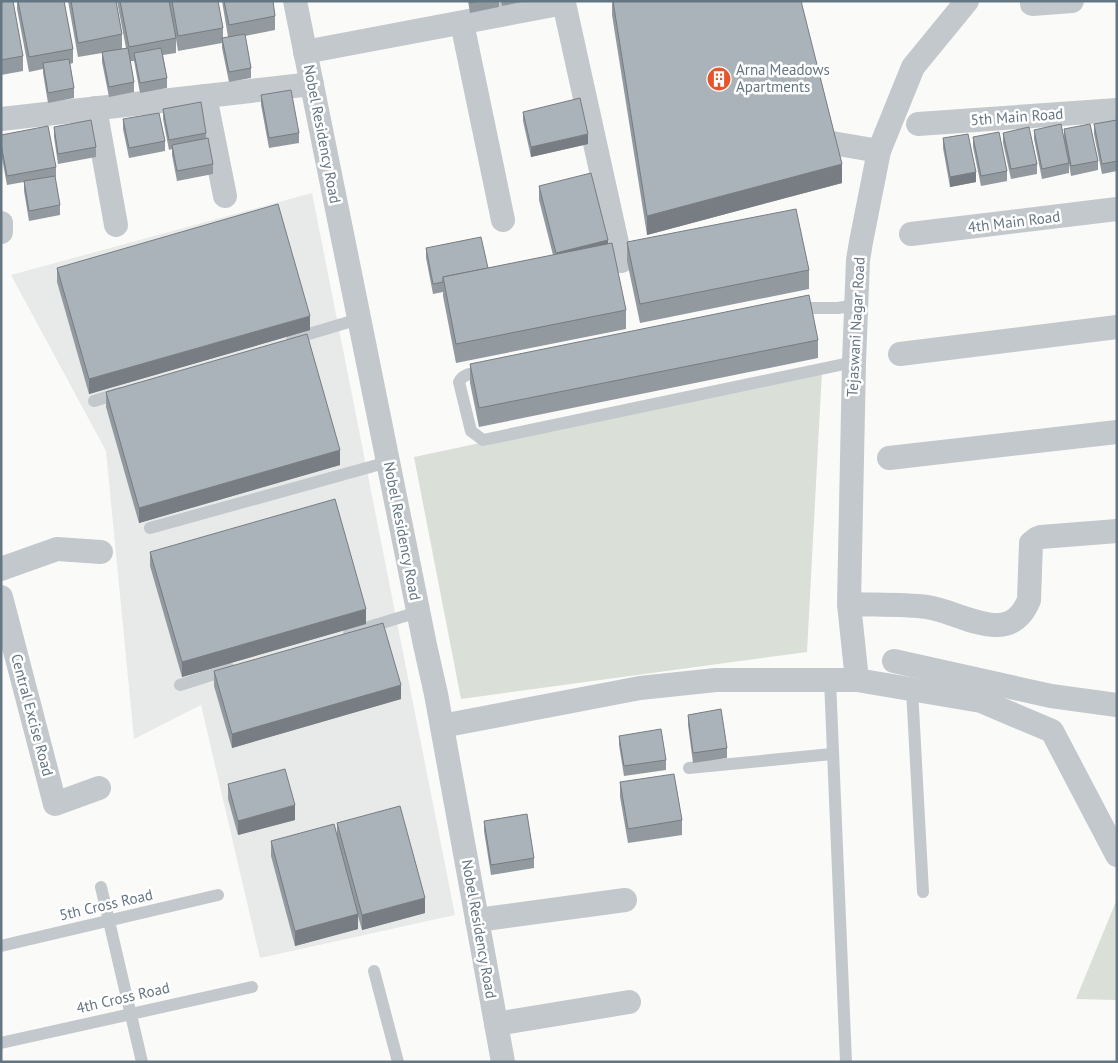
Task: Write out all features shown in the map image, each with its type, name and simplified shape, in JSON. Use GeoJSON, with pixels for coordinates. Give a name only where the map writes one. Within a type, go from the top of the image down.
{"type":"FeatureCollection","features":[{"type":"Feature","properties":{"kind":"street","name":"Nobel Residency Road"},"geometry":{"type":"LineString","coordinates":[[295,1],[442,726],[503,1062]]}},
{"type":"Feature","properties":{"kind":"street","name":"Tejaswani Nagar Road"},"geometry":{"type":"LineString","coordinates":[[857,680],[850,604],[854,362],[858,260],[879,152],[913,67],[967,1]]}},
{"type":"Feature","properties":{"kind":"street"},"geometry":{"type":"LineString","coordinates":[[1032,4],[1072,1]]}},
{"type":"Feature","properties":{"kind":"street"},"geometry":{"type":"LineString","coordinates":[[305,52],[571,2],[621,261]]}},
{"type":"Feature","properties":{"kind":"street"},"geometry":{"type":"LineString","coordinates":[[462,22],[503,220]]}},
{"type":"Feature","properties":{"kind":"street"},"geometry":{"type":"LineString","coordinates":[[1,119],[312,84]]}},
{"type":"Feature","properties":{"kind":"street"},"geometry":{"type":"LineString","coordinates":[[205,96],[225,196]]}},
{"type":"Feature","properties":{"kind":"street"},"geometry":{"type":"LineString","coordinates":[[95,108],[116,226]]}},
{"type":"Feature","properties":{"kind":"street","name":"5th Main Road"},"geometry":{"type":"LineString","coordinates":[[918,124],[1117,110]]}},
{"type":"Feature","properties":{"kind":"street"},"geometry":{"type":"LineString","coordinates":[[832,143],[879,152]]}},
{"type":"Feature","properties":{"kind":"street","name":"4th Main Road"},"geometry":{"type":"LineString","coordinates":[[911,234],[1117,209]]}},
{"type":"Feature","properties":{"kind":"street"},"geometry":{"type":"LineString","coordinates":[[1,223],[1,232]]}},
{"type":"Feature","properties":{"kind":"street"},"geometry":{"type":"LineString","coordinates":[[900,354],[1117,327]]}},
{"type":"Feature","properties":{"kind":"street"},"geometry":{"type":"LineString","coordinates":[[890,458],[1117,432]]}},
{"type":"Feature","properties":{"kind":"street"},"geometry":{"type":"LineString","coordinates":[[850,604],[926,607],[939,609],[994,626],[1008,623],[1020,616],[1030,600],[1031,543],[1041,537],[1117,531]]}},
{"type":"Feature","properties":{"kind":"street"},"geometry":{"type":"LineString","coordinates":[[1,569],[57,549],[101,552]]}},
{"type":"Feature","properties":{"kind":"street","name":"Central Excise Road"},"geometry":{"type":"LineString","coordinates":[[1,597],[55,804],[98,788]]}},
{"type":"Feature","properties":{"kind":"street"},"geometry":{"type":"LineString","coordinates":[[894,661],[1050,696],[1117,705]]}},
{"type":"Feature","properties":{"kind":"street"},"geometry":{"type":"LineString","coordinates":[[442,726],[640,688],[682,682],[716,680],[857,680],[981,701],[1052,731],[1117,855]]}},
{"type":"Feature","properties":{"kind":"street"},"geometry":{"type":"LineString","coordinates":[[477,920],[625,900]]}},
{"type":"Feature","properties":{"kind":"street"},"geometry":{"type":"LineString","coordinates":[[496,1024],[629,1002]]}},
{"type":"Feature","properties":{"kind":"lane"},"geometry":{"type":"LineString","coordinates":[[783,311],[802,307],[838,308],[856,305]]}},
{"type":"Feature","properties":{"kind":"lane"},"geometry":{"type":"LineString","coordinates":[[283,342],[359,318]]}},
{"type":"Feature","properties":{"kind":"lane"},"geometry":{"type":"LineString","coordinates":[[504,367],[466,375],[459,382],[471,431],[483,440],[854,362]]}},
{"type":"Feature","properties":{"kind":"lane"},"geometry":{"type":"LineString","coordinates":[[94,401],[132,389]]}},
{"type":"Feature","properties":{"kind":"lane"},"geometry":{"type":"LineString","coordinates":[[150,528],[388,462]]}},
{"type":"Feature","properties":{"kind":"lane"},"geometry":{"type":"LineString","coordinates":[[336,637],[418,612]]}},
{"type":"Feature","properties":{"kind":"lane"},"geometry":{"type":"LineString","coordinates":[[180,684],[244,665]]}},
{"type":"Feature","properties":{"kind":"lane"},"geometry":{"type":"LineString","coordinates":[[830,680],[846,1062]]}},
{"type":"Feature","properties":{"kind":"lane"},"geometry":{"type":"LineString","coordinates":[[912,689],[923,892]]}},
{"type":"Feature","properties":{"kind":"lane"},"geometry":{"type":"LineString","coordinates":[[689,768],[832,754]]}},
{"type":"Feature","properties":{"kind":"lane"},"geometry":{"type":"LineString","coordinates":[[100,887],[142,1062]]}},
{"type":"Feature","properties":{"kind":"lane","name":"5th Cross Road"},"geometry":{"type":"LineString","coordinates":[[1,946],[218,895]]}},
{"type":"Feature","properties":{"kind":"lane"},"geometry":{"type":"LineString","coordinates":[[374,971],[398,1062]]}},
{"type":"Feature","properties":{"kind":"lane","name":"4th Cross Road"},"geometry":{"type":"LineString","coordinates":[[1,1043],[252,987]]}},
{"type":"Feature","properties":{"kind":"shaded area"},"geometry":{"type":"Polygon","coordinates":[[[312,193],[455,915],[260,958],[201,705],[134,739],[106,451],[11,275],[312,193]]]}},
{"type":"Feature","properties":{"kind":"shaded area"},"geometry":{"type":"Polygon","coordinates":[[[822,371],[807,652],[461,699],[414,457],[822,371]]]}},
{"type":"Feature","properties":{"kind":"shaded area"},"geometry":{"type":"Polygon","coordinates":[[[1117,899],[1117,1000],[1076,999],[1117,899]]]}},
{"type":"Feature","properties":{"kind":"building"},"geometry":{"type":"Polygon","coordinates":[[[1,1],[13,1],[23,56],[1,60],[1,1]]]}},
{"type":"Feature","properties":{"kind":"building"},"geometry":{"type":"Polygon","coordinates":[[[18,1],[64,1],[73,49],[29,57],[18,1]]]}},
{"type":"Feature","properties":{"kind":"building"},"geometry":{"type":"Polygon","coordinates":[[[71,1],[116,1],[122,34],[78,43],[71,1]]]}},
{"type":"Feature","properties":{"kind":"building"},"geometry":{"type":"Polygon","coordinates":[[[120,1],[169,1],[176,38],[129,47],[120,1]]]}},
{"type":"Feature","properties":{"kind":"building"},"geometry":{"type":"Polygon","coordinates":[[[172,1],[218,1],[223,28],[178,36],[172,1]]]}},
{"type":"Feature","properties":{"kind":"building"},"geometry":{"type":"Polygon","coordinates":[[[224,1],[273,1],[275,16],[229,25],[224,1]]]}},
{"type":"Feature","properties":{"kind":"building","name":"Arna Meadows Apartments"},"geometry":{"type":"Polygon","coordinates":[[[613,1],[801,1],[842,164],[647,216],[613,1]]]}},
{"type":"Feature","properties":{"kind":"building"},"geometry":{"type":"Polygon","coordinates":[[[245,34],[251,68],[229,72],[222,38],[245,34]]]}},
{"type":"Feature","properties":{"kind":"building"},"geometry":{"type":"Polygon","coordinates":[[[128,48],[134,82],[109,87],[102,52],[128,48]]]}},
{"type":"Feature","properties":{"kind":"building"},"geometry":{"type":"Polygon","coordinates":[[[161,48],[167,78],[140,83],[134,53],[161,48]]]}},
{"type":"Feature","properties":{"kind":"building"},"geometry":{"type":"Polygon","coordinates":[[[69,59],[74,88],[48,93],[43,63],[69,59]]]}},
{"type":"Feature","properties":{"kind":"building"},"geometry":{"type":"Polygon","coordinates":[[[291,90],[299,133],[269,138],[261,95],[291,90]]]}},
{"type":"Feature","properties":{"kind":"building"},"geometry":{"type":"Polygon","coordinates":[[[580,98],[588,134],[531,147],[523,112],[580,98]]]}},
{"type":"Feature","properties":{"kind":"building"},"geometry":{"type":"Polygon","coordinates":[[[201,102],[206,133],[169,140],[163,109],[201,102]]]}},
{"type":"Feature","properties":{"kind":"building"},"geometry":{"type":"Polygon","coordinates":[[[159,113],[165,141],[129,148],[123,119],[159,113]]]}},
{"type":"Feature","properties":{"kind":"building"},"geometry":{"type":"Polygon","coordinates":[[[91,120],[96,147],[58,154],[54,127],[91,120]]]}},
{"type":"Feature","properties":{"kind":"building"},"geometry":{"type":"Polygon","coordinates":[[[1117,120],[1117,161],[1102,164],[1094,124],[1117,120]]]}},
{"type":"Feature","properties":{"kind":"building"},"geometry":{"type":"Polygon","coordinates":[[[1061,124],[1069,163],[1042,169],[1034,130],[1061,124]]]}},
{"type":"Feature","properties":{"kind":"building"},"geometry":{"type":"Polygon","coordinates":[[[1090,124],[1098,161],[1071,166],[1064,129],[1090,124]]]}},
{"type":"Feature","properties":{"kind":"building"},"geometry":{"type":"Polygon","coordinates":[[[48,126],[56,167],[7,176],[1,135],[48,126]]]}},
{"type":"Feature","properties":{"kind":"building"},"geometry":{"type":"Polygon","coordinates":[[[1029,127],[1037,164],[1011,169],[1003,133],[1029,127]]]}},
{"type":"Feature","properties":{"kind":"building"},"geometry":{"type":"Polygon","coordinates":[[[999,132],[1007,171],[981,176],[973,137],[999,132]]]}},
{"type":"Feature","properties":{"kind":"building"},"geometry":{"type":"Polygon","coordinates":[[[968,134],[976,172],[950,177],[943,138],[968,134]]]}},
{"type":"Feature","properties":{"kind":"building"},"geometry":{"type":"Polygon","coordinates":[[[208,138],[213,164],[177,171],[172,145],[208,138]]]}},
{"type":"Feature","properties":{"kind":"building"},"geometry":{"type":"Polygon","coordinates":[[[591,173],[608,240],[556,253],[539,186],[591,173]]]}},
{"type":"Feature","properties":{"kind":"building"},"geometry":{"type":"Polygon","coordinates":[[[55,176],[60,205],[29,211],[24,181],[55,176]]]}},
{"type":"Feature","properties":{"kind":"building"},"geometry":{"type":"Polygon","coordinates":[[[278,204],[310,316],[89,379],[57,268],[278,204]]]}},
{"type":"Feature","properties":{"kind":"building"},"geometry":{"type":"Polygon","coordinates":[[[796,209],[809,270],[640,304],[627,242],[796,209]]]}},
{"type":"Feature","properties":{"kind":"building"},"geometry":{"type":"Polygon","coordinates":[[[481,237],[488,268],[443,277],[443,282],[433,284],[426,248],[481,237]]]}},
{"type":"Feature","properties":{"kind":"building"},"geometry":{"type":"Polygon","coordinates":[[[612,243],[626,310],[456,344],[443,277],[612,243]]]}},
{"type":"Feature","properties":{"kind":"building"},"geometry":{"type":"Polygon","coordinates":[[[809,295],[818,340],[479,408],[470,364],[809,295]]]}},
{"type":"Feature","properties":{"kind":"building"},"geometry":{"type":"Polygon","coordinates":[[[307,334],[340,450],[139,508],[106,392],[307,334]]]}},
{"type":"Feature","properties":{"kind":"building"},"geometry":{"type":"Polygon","coordinates":[[[335,499],[366,609],[182,662],[150,552],[335,499]]]}},
{"type":"Feature","properties":{"kind":"building"},"geometry":{"type":"Polygon","coordinates":[[[383,623],[401,685],[232,734],[214,671],[383,623]]]}},
{"type":"Feature","properties":{"kind":"building"},"geometry":{"type":"Polygon","coordinates":[[[721,709],[727,748],[693,753],[688,715],[721,709]]]}},
{"type":"Feature","properties":{"kind":"building"},"geometry":{"type":"Polygon","coordinates":[[[661,729],[666,760],[624,766],[619,736],[661,729]]]}},
{"type":"Feature","properties":{"kind":"building"},"geometry":{"type":"Polygon","coordinates":[[[285,769],[295,805],[238,821],[228,784],[285,769]]]}},
{"type":"Feature","properties":{"kind":"building"},"geometry":{"type":"Polygon","coordinates":[[[674,774],[682,820],[628,829],[620,782],[674,774]]]}},
{"type":"Feature","properties":{"kind":"building"},"geometry":{"type":"Polygon","coordinates":[[[400,806],[425,898],[362,915],[337,823],[400,806]]]}},
{"type":"Feature","properties":{"kind":"building"},"geometry":{"type":"Polygon","coordinates":[[[527,814],[534,858],[491,865],[484,821],[527,814]]]}},
{"type":"Feature","properties":{"kind":"building"},"geometry":{"type":"Polygon","coordinates":[[[334,824],[358,914],[295,931],[271,841],[334,824]]]}},
{"type":"Feature","properties":{"kind":"place","name":"Arna Meadows Apartments"},"geometry":{"type":"Point","coordinates":[719,79]}}]}
